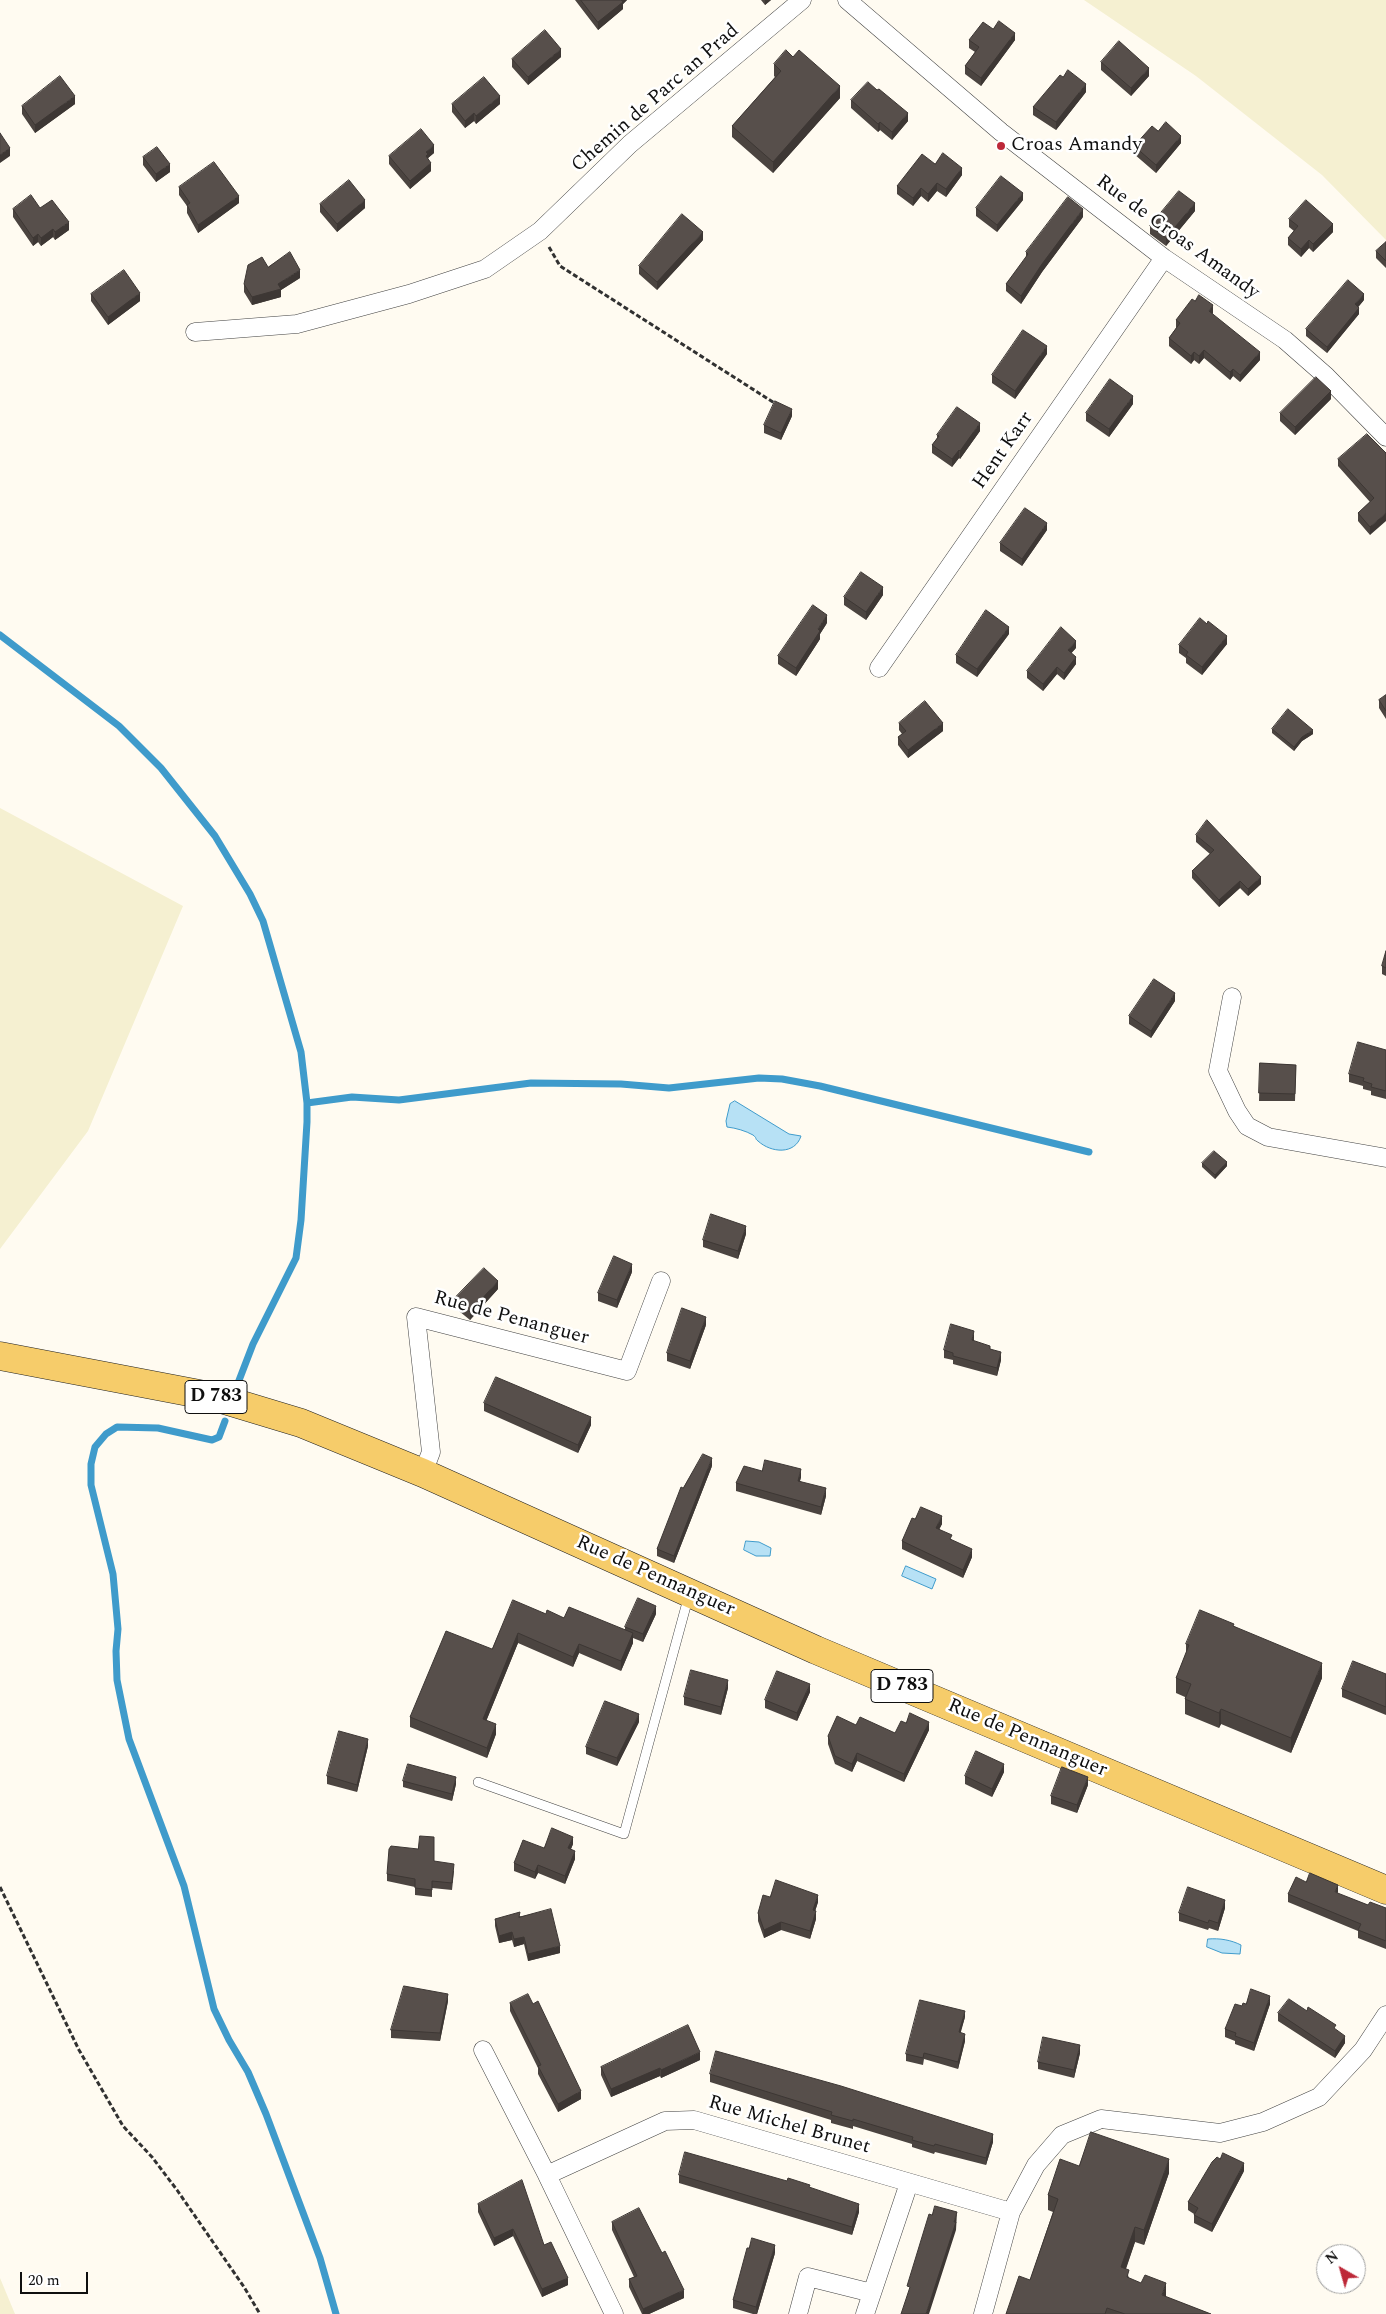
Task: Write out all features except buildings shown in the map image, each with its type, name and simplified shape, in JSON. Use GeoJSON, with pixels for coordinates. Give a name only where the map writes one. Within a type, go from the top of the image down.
{"type":"FeatureCollection","features":[{"type":"Feature","properties":{"kind":"main road","name":"D 783"},"geometry":{"type":"LineString","coordinates":[[0,1356],[215,1397],[301,1424],[423,1473]]}},
{"type":"Feature","properties":{"kind":"main road","name":"Rue de Pennanguer"},"geometry":{"type":"LineString","coordinates":[[423,1473],[816,1650],[1386,1890]]}},
{"type":"Feature","properties":{"kind":"street","name":"Chemin de Parc an Prad"},"geometry":{"type":"LineString","coordinates":[[195,332],[298,324],[409,294],[485,269],[540,231],[630,144],[802,0]]}},
{"type":"Feature","properties":{"kind":"street","name":"Rue de Croas Amandy"},"geometry":{"type":"LineString","coordinates":[[847,0],[1001,132],[1164,258],[1285,340],[1326,376],[1386,437]]}},
{"type":"Feature","properties":{"kind":"street","name":"Hent Karr"},"geometry":{"type":"LineString","coordinates":[[879,668],[1164,258]]}},
{"type":"Feature","properties":{"kind":"street"},"geometry":{"type":"LineString","coordinates":[[1232,997],[1218,1072],[1237,1111],[1247,1126],[1268,1137],[1386,1158]]}},
{"type":"Feature","properties":{"kind":"street","name":"Rue de Penanguer"},"geometry":{"type":"LineString","coordinates":[[423,1473],[431,1452],[416,1317],[627,1371],[661,1282]]}},
{"type":"Feature","properties":{"kind":"street"},"geometry":{"type":"LineString","coordinates":[[983,2314],[1011,2212],[1036,2165],[1062,2134],[1101,2120],[1220,2132],[1264,2122],[1319,2097],[1363,2050],[1386,2015]]}},
{"type":"Feature","properties":{"kind":"street"},"geometry":{"type":"LineString","coordinates":[[483,2050],[547,2175],[614,2314]]}},
{"type":"Feature","properties":{"kind":"street","name":"Rue Michel Brunet"},"geometry":{"type":"LineString","coordinates":[[547,2175],[665,2121],[694,2120],[1011,2212]]}},
{"type":"Feature","properties":{"kind":"street"},"geometry":{"type":"LineString","coordinates":[[865,2314],[909,2183]]}},
{"type":"Feature","properties":{"kind":"street"},"geometry":{"type":"LineString","coordinates":[[798,2314],[808,2277],[872,2293]]}},
{"type":"Feature","properties":{"kind":"lane"},"geometry":{"type":"LineString","coordinates":[[478,1782],[624,1834],[690,1593]]}},
{"type":"Feature","properties":{"kind":"path"},"geometry":{"type":"LineString","coordinates":[[540,231],[560,266],[780,407]]}},
{"type":"Feature","properties":{"kind":"path"},"geometry":{"type":"LineString","coordinates":[[0,1887],[79,2050],[123,2126],[152,2157],[177,2190],[244,2287],[260,2314]]}},
{"type":"Feature","properties":{"kind":"shaded area"},"geometry":{"type":"Polygon","coordinates":[[[1084,0],[1386,0],[1386,240],[1322,175],[1196,76],[1084,0]]]}},
{"type":"Feature","properties":{"kind":"shaded area"},"geometry":{"type":"Polygon","coordinates":[[[0,808],[183,906],[88,1131],[0,1249],[0,808]]]}},
{"type":"Feature","properties":{"kind":"shaded area"},"geometry":{"type":"Polygon","coordinates":[[[0,2278],[15,2314],[0,2314],[0,2278]]]}},
{"type":"Feature","properties":{"kind":"water"},"geometry":{"type":"Polygon","coordinates":[[[735,1101],[789,1134],[801,1136],[798,1142],[788,1149],[776,1150],[763,1145],[750,1134],[727,1127],[726,1121],[730,1104],[735,1101]]]}},
{"type":"Feature","properties":{"kind":"water"},"geometry":{"type":"Polygon","coordinates":[[[746,1541],[759,1542],[771,1548],[770,1556],[756,1556],[744,1550],[746,1541]]]}},
{"type":"Feature","properties":{"kind":"water"},"geometry":{"type":"Polygon","coordinates":[[[906,1566],[936,1579],[932,1589],[902,1576],[906,1566]]]}},
{"type":"Feature","properties":{"kind":"water"},"geometry":{"type":"Polygon","coordinates":[[[1208,1939],[1225,1940],[1241,1945],[1240,1954],[1222,1953],[1207,1947],[1208,1939]]]}},
{"type":"Feature","properties":{"kind":"waterway"},"geometry":{"type":"LineString","coordinates":[[0,635],[119,726],[161,768],[215,836],[250,894],[263,921],[301,1052],[307,1103],[307,1122],[301,1220],[296,1258],[253,1344],[238,1383]]}},
{"type":"Feature","properties":{"kind":"waterway"},"geometry":{"type":"LineString","coordinates":[[307,1103],[352,1097],[399,1100],[531,1083],[621,1084],[669,1088],[759,1078],[782,1079],[820,1086],[1089,1152]]}},
{"type":"Feature","properties":{"kind":"waterway"},"geometry":{"type":"LineString","coordinates":[[225,1421],[219,1437],[212,1440],[158,1428],[117,1427],[106,1434],[95,1447],[91,1464],[91,1485],[113,1574],[118,1629],[116,1651],[117,1680],[129,1739],[184,1886],[214,2009],[229,2040],[248,2072],[266,2114],[320,2258],[336,2314]]}},
{"type":"Feature","properties":{"kind":"place","name":"Croas Amandy"},"geometry":{"type":"Point","coordinates":[1001,146]}}]}
